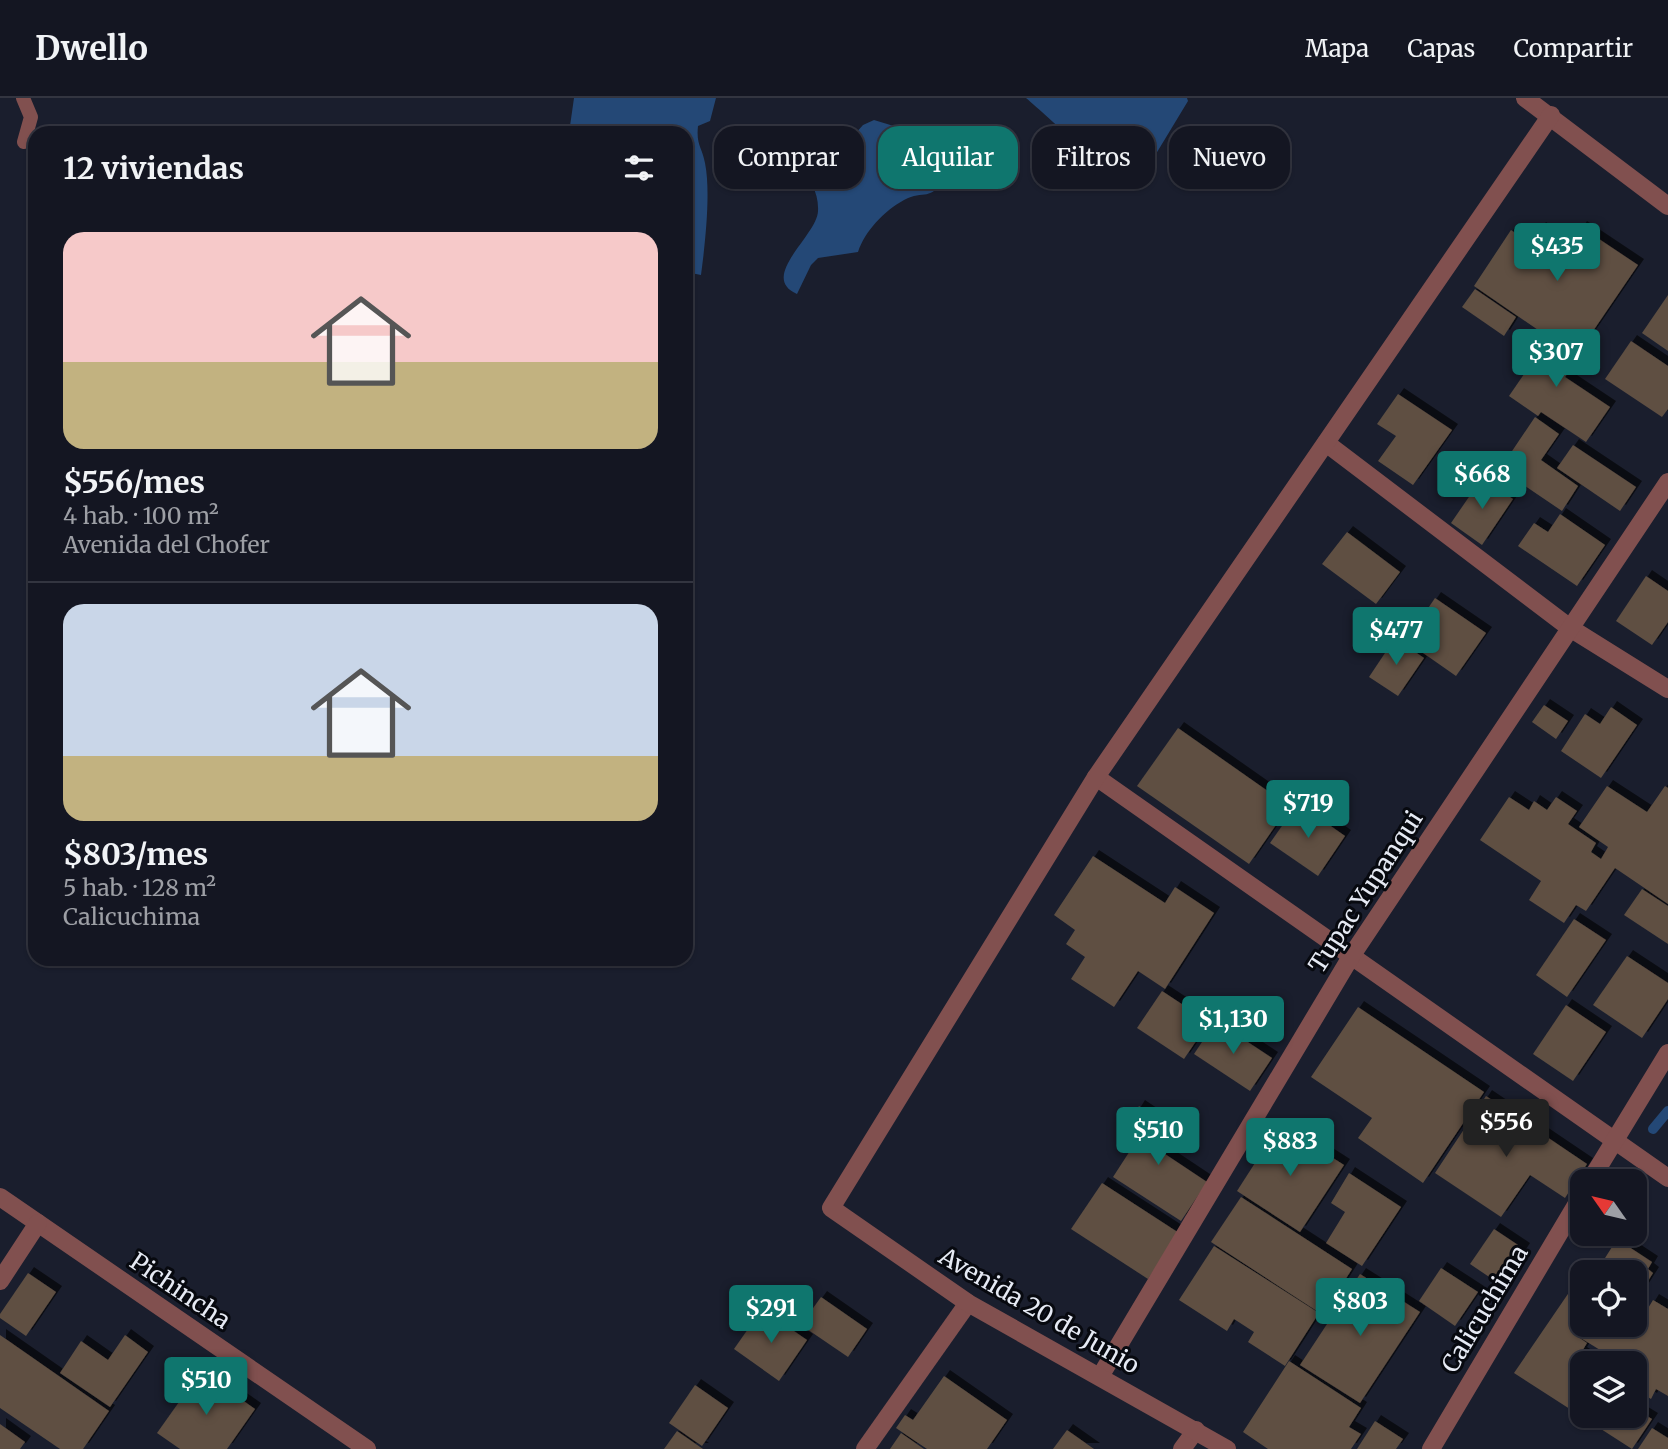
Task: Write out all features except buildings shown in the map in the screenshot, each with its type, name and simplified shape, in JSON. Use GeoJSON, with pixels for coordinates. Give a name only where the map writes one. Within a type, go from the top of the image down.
{"type":"FeatureCollection","features":[{"type":"Feature","properties":{"kind":"street"},"geometry":{"type":"LineString","coordinates":[[1525,98],[1551,115],[1668,206]]}},
{"type":"Feature","properties":{"kind":"street"},"geometry":{"type":"LineString","coordinates":[[1551,115],[1096,777],[1668,1178]]}},
{"type":"Feature","properties":{"kind":"street"},"geometry":{"type":"LineString","coordinates":[[1326,443],[1570,628],[1668,689]]}},
{"type":"Feature","properties":{"kind":"street","name":"Tupac Yupanqui"},"geometry":{"type":"LineString","coordinates":[[1101,1376],[1352,955],[1668,482]]}},
{"type":"Feature","properties":{"kind":"street","name":"Avenida 20 de Junio"},"geometry":{"type":"LineString","coordinates":[[1096,777],[831,1208],[968,1303],[1227,1449]]}},
{"type":"Feature","properties":{"kind":"street"},"geometry":{"type":"LineString","coordinates":[[1597,1169],[1668,1053]]}},
{"type":"Feature","properties":{"kind":"street","name":"Pichincha"},"geometry":{"type":"LineString","coordinates":[[0,1197],[363,1448]]}},
{"type":"Feature","properties":{"kind":"street","name":"Calicuchima"},"geometry":{"type":"LineString","coordinates":[[1431,1449],[1570,1215]]}},
{"type":"Feature","properties":{"kind":"street"},"geometry":{"type":"LineString","coordinates":[[0,1281],[38,1223]]}},
{"type":"Feature","properties":{"kind":"street"},"geometry":{"type":"LineString","coordinates":[[865,1449],[968,1303]]}},
{"type":"Feature","properties":{"kind":"street"},"geometry":{"type":"LineString","coordinates":[[1182,1449],[1196,1430]]}},
{"type":"Feature","properties":{"kind":"lane"},"geometry":{"type":"LineString","coordinates":[[23,98],[31,117],[28,126]]}},
{"type":"Feature","properties":{"kind":"lane"},"geometry":{"type":"LineString","coordinates":[[24,142],[28,128]]}},
{"type":"Feature","properties":{"kind":"water"},"geometry":{"type":"Polygon","coordinates":[[[574,98],[716,98],[710,121],[698,126],[698,138],[707,175],[706,234],[701,275],[693,273],[693,126],[570,126],[574,98]]]}},
{"type":"Feature","properties":{"kind":"water"},"geometry":{"type":"Polygon","coordinates":[[[1026,98],[1187,98],[1188,101],[1173,126],[1169,126],[1169,132],[1155,156],[1155,126],[1057,126],[1026,98]]]}},
{"type":"Feature","properties":{"kind":"water"},"geometry":{"type":"Polygon","coordinates":[[[874,120],[894,126],[878,126],[878,189],[936,189],[931,193],[904,200],[889,210],[870,229],[858,252],[818,258],[811,265],[797,294],[787,287],[784,277],[792,256],[815,221],[818,204],[814,189],[864,189],[863,125],[874,120]]]}},
{"type":"Feature","properties":{"kind":"waterway"},"geometry":{"type":"LineString","coordinates":[[1653,1129],[1668,1111]]}}]}
